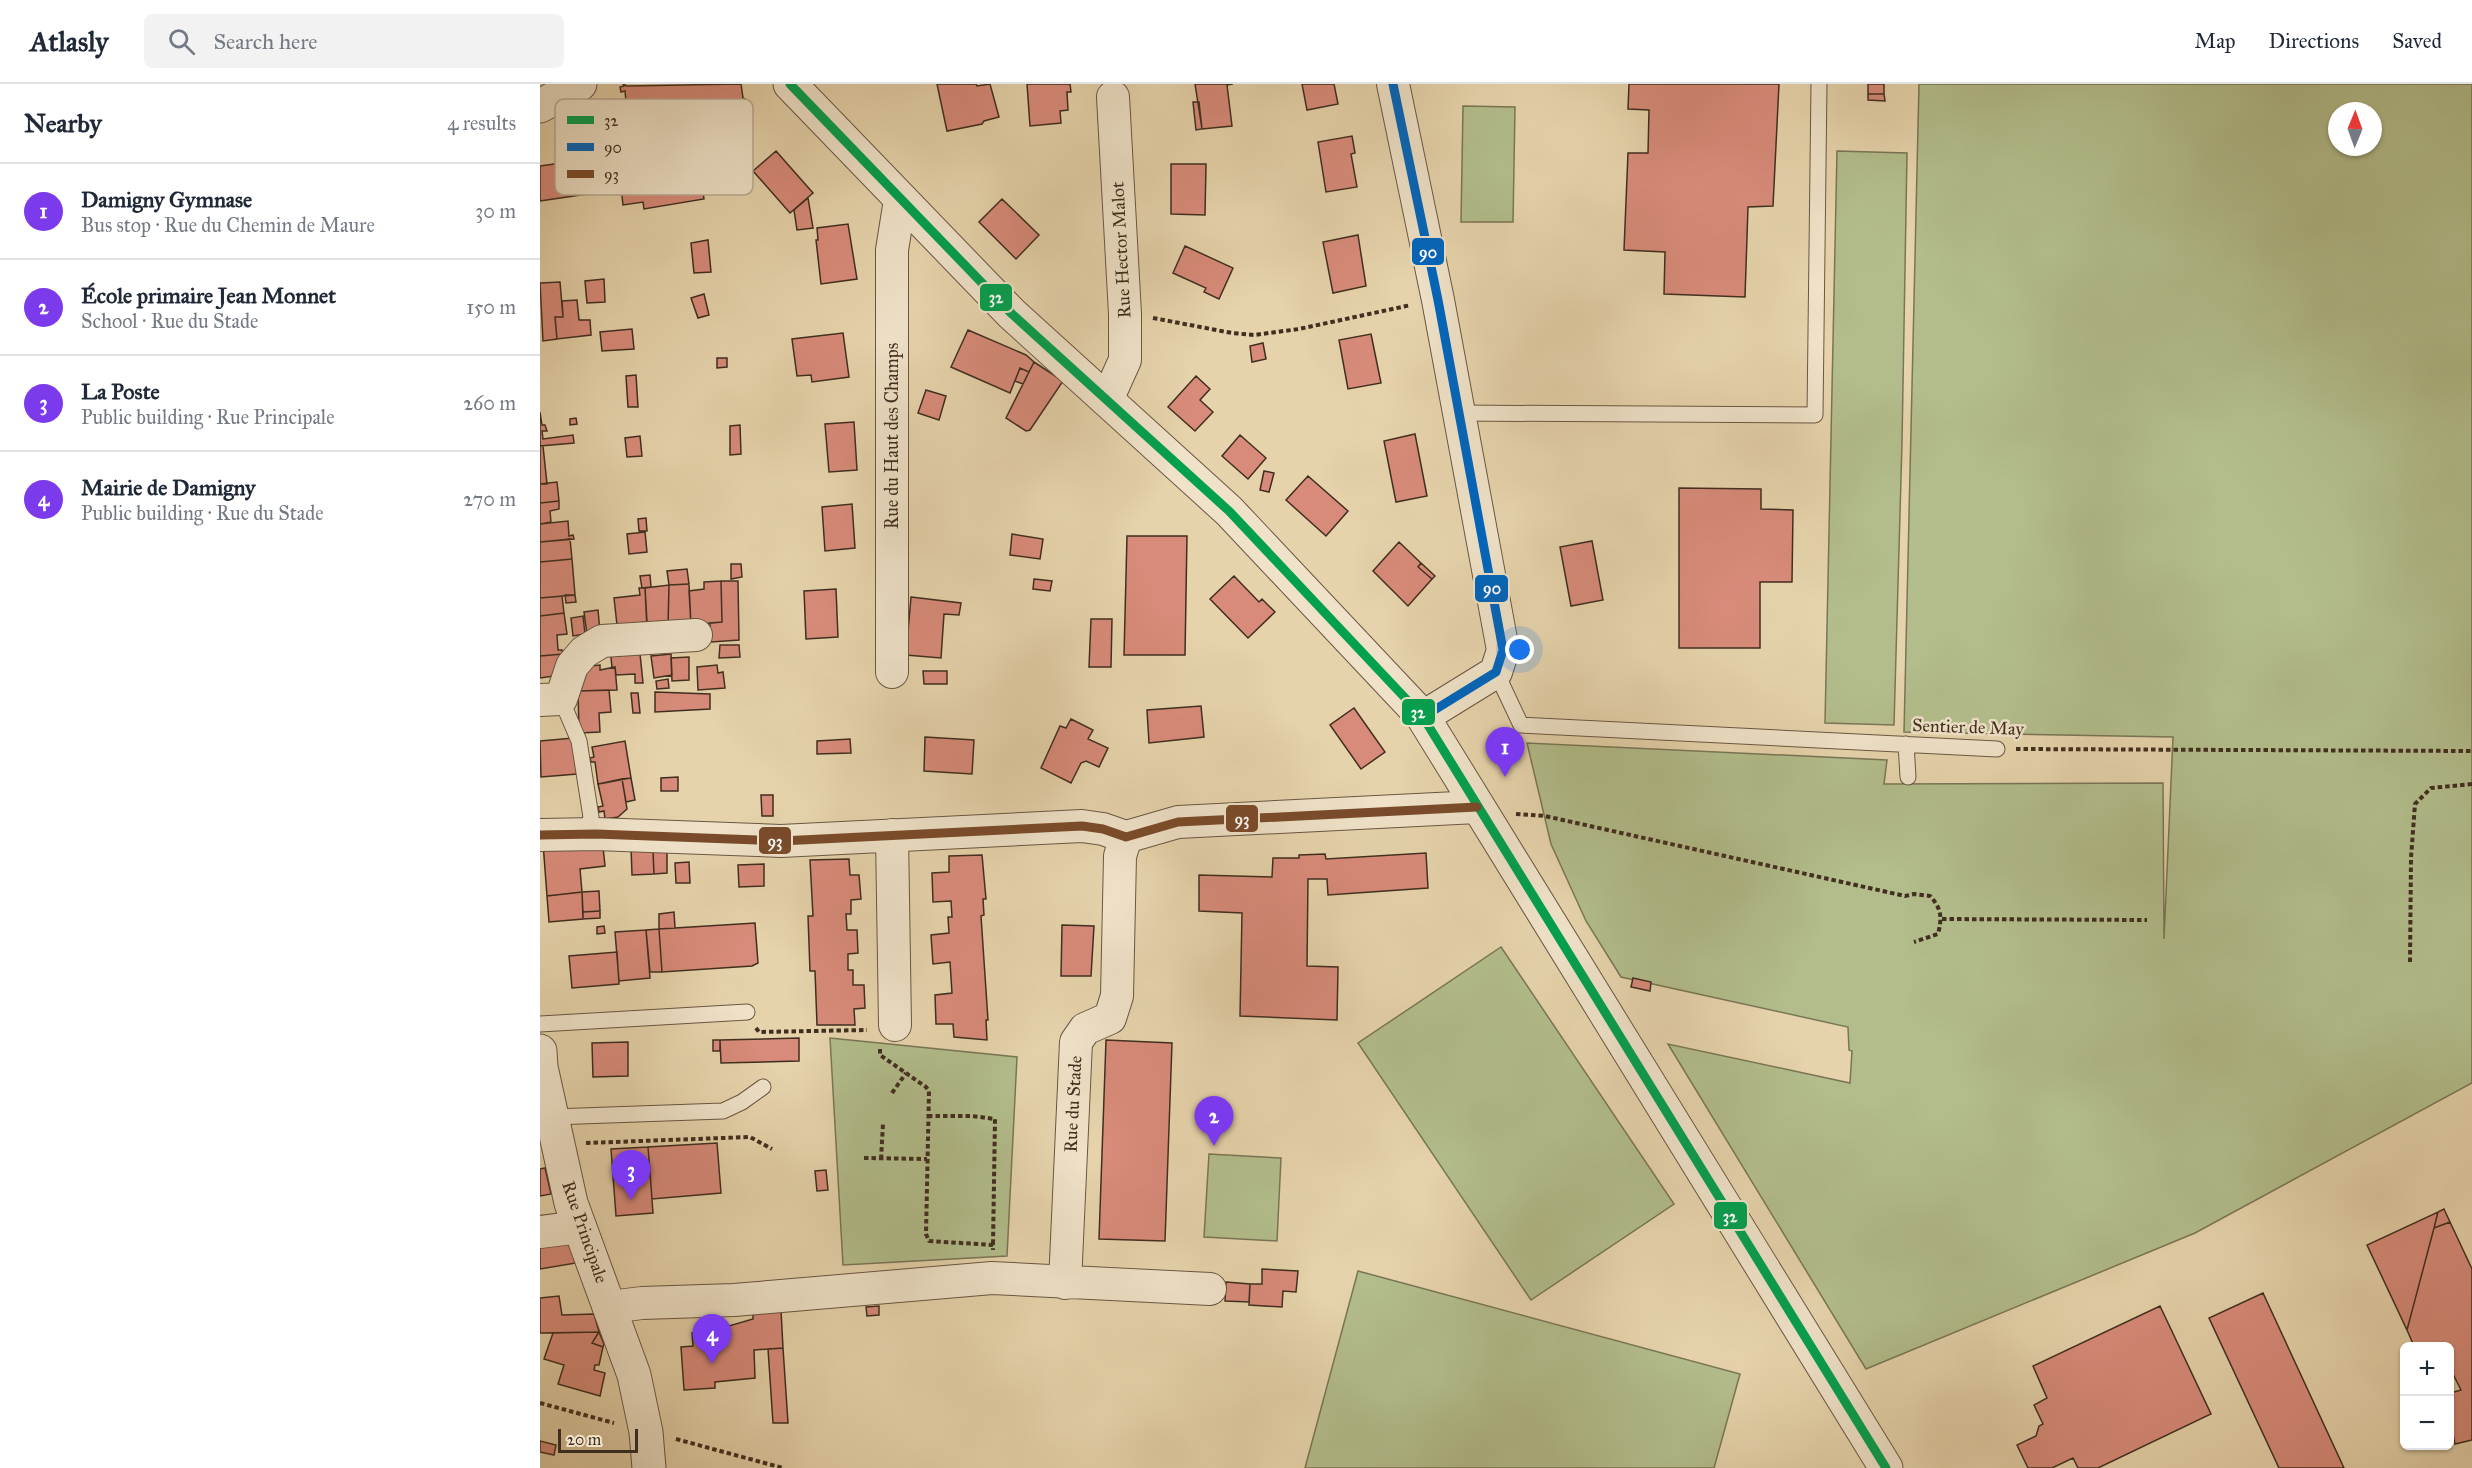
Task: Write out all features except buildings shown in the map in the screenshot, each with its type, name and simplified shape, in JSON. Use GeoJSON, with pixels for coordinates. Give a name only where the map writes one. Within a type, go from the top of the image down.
{"type":"FeatureCollection","features":[{"type":"Feature","properties":{"kind":"street"},"geometry":{"type":"LineString","coordinates":[[540,106],[580,84]]}},
{"type":"Feature","properties":{"kind":"street"},"geometry":{"type":"LineString","coordinates":[[790,84],[1012,314],[1229,511],[1423,717],[1886,1468]]}},
{"type":"Feature","properties":{"kind":"street"},"geometry":{"type":"LineString","coordinates":[[1394,84],[1438,300],[1457,413],[1503,650],[1496,672],[1423,717]]}},
{"type":"Feature","properties":{"kind":"street","name":"Rue Hector Malot"},"geometry":{"type":"LineString","coordinates":[[1107,400],[1125,360],[1125,314],[1113,97]]}},
{"type":"Feature","properties":{"kind":"street","name":"Rue du Haut des Champs"},"geometry":{"type":"LineString","coordinates":[[892,672],[892,250],[900,200]]}},
{"type":"Feature","properties":{"kind":"street"},"geometry":{"type":"LineString","coordinates":[[550,699],[584,652],[602,641],[696,635]]}},
{"type":"Feature","properties":{"kind":"street"},"geometry":{"type":"LineString","coordinates":[[540,835],[781,841],[1082,826],[1103,829],[1126,837],[1178,822],[1478,809]]}},
{"type":"Feature","properties":{"kind":"street"},"geometry":{"type":"LineString","coordinates":[[887,1027],[892,836]]}},
{"type":"Feature","properties":{"kind":"street","name":"Rue du Stade"},"geometry":{"type":"LineString","coordinates":[[1065,1283],[1076,1042],[1085,1029],[1110,1018],[1117,996],[1120,856],[1126,837]]}},
{"type":"Feature","properties":{"kind":"street","name":"Rue Principale"},"geometry":{"type":"LineString","coordinates":[[540,1051],[571,1203],[634,1375],[646,1432]]}},
{"type":"Feature","properties":{"kind":"street"},"geometry":{"type":"LineString","coordinates":[[540,1232],[580,1227]]}},
{"type":"Feature","properties":{"kind":"street"},"geometry":{"type":"LineString","coordinates":[[610,1307],[642,1302],[735,1300],[992,1278],[1210,1289]]}},
{"type":"Feature","properties":{"kind":"street"},"geometry":{"type":"LineString","coordinates":[[646,1432],[649,1468]]}},
{"type":"Feature","properties":{"kind":"lane"},"geometry":{"type":"LineString","coordinates":[[1457,413],[1815,415],[1819,84]]}},
{"type":"Feature","properties":{"kind":"lane","name":"Sentier de May"},"geometry":{"type":"LineString","coordinates":[[1496,672],[1521,725],[1997,749]]}},
{"type":"Feature","properties":{"kind":"lane"},"geometry":{"type":"LineString","coordinates":[[550,699],[579,741],[591,818],[586,835]]}},
{"type":"Feature","properties":{"kind":"lane"},"geometry":{"type":"LineString","coordinates":[[1906,744],[1908,777]]}},
{"type":"Feature","properties":{"kind":"lane"},"geometry":{"type":"LineString","coordinates":[[540,1024],[747,1012]]}},
{"type":"Feature","properties":{"kind":"lane"},"geometry":{"type":"LineString","coordinates":[[555,1131],[723,1111],[742,1102],[763,1087]]}},
{"type":"Feature","properties":{"kind":"path"},"geometry":{"type":"LineString","coordinates":[[1125,314],[1254,335],[1299,329],[1438,300]]}},
{"type":"Feature","properties":{"kind":"path","name":"Sentier de May"},"geometry":{"type":"LineString","coordinates":[[1997,749],[2472,751]]}},
{"type":"Feature","properties":{"kind":"path"},"geometry":{"type":"LineString","coordinates":[[2410,962],[2411,858],[2415,804],[2431,788],[2472,784]]}},
{"type":"Feature","properties":{"kind":"path"},"geometry":{"type":"LineString","coordinates":[[1478,809],[1545,816],[1905,896],[1914,894],[1930,896],[1939,906],[1942,919],[1938,934],[1914,942]]}},
{"type":"Feature","properties":{"kind":"path"},"geometry":{"type":"LineString","coordinates":[[1942,919],[2147,920]]}},
{"type":"Feature","properties":{"kind":"path"},"geometry":{"type":"LineString","coordinates":[[747,1012],[759,1032],[887,1027],[880,1055],[929,1091],[926,1234],[929,1241],[993,1245]]}},
{"type":"Feature","properties":{"kind":"path"},"geometry":{"type":"LineString","coordinates":[[892,1093],[906,1073]]}},
{"type":"Feature","properties":{"kind":"path"},"geometry":{"type":"LineString","coordinates":[[928,1116],[972,1116],[995,1119],[992,1278]]}},
{"type":"Feature","properties":{"kind":"path"},"geometry":{"type":"LineString","coordinates":[[881,1159],[883,1124]]}},
{"type":"Feature","properties":{"kind":"path"},"geometry":{"type":"LineString","coordinates":[[555,1131],[750,1137],[772,1149]]}},
{"type":"Feature","properties":{"kind":"path"},"geometry":{"type":"LineString","coordinates":[[864,1158],[927,1160]]}},
{"type":"Feature","properties":{"kind":"path"},"geometry":{"type":"LineString","coordinates":[[540,1403],[783,1468]]}},
{"type":"Feature","properties":{"kind":"green space"},"geometry":{"type":"Polygon","coordinates":[[[1919,84],[2472,84],[2472,1083],[2195,1233],[1866,1369],[1668,1044],[1850,1083],[1852,1051],[1849,1050],[1848,1027],[1621,977],[1586,921],[1551,844],[1527,743],[1887,760],[1884,784],[2163,783],[2164,939],[2173,737],[1904,732],[1919,84]]]}},
{"type":"Feature","properties":{"kind":"green space"},"geometry":{"type":"Polygon","coordinates":[[[1463,106],[1515,107],[1513,222],[1461,222],[1463,106]]]}},
{"type":"Feature","properties":{"kind":"green space"},"geometry":{"type":"Polygon","coordinates":[[[1837,151],[1907,153],[1894,725],[1825,723],[1837,151]]]}},
{"type":"Feature","properties":{"kind":"green space"},"geometry":{"type":"Polygon","coordinates":[[[1501,947],[1674,1204],[1531,1300],[1358,1043],[1501,947]]]}},
{"type":"Feature","properties":{"kind":"green space"},"geometry":{"type":"Polygon","coordinates":[[[830,1038],[1017,1057],[1007,1256],[843,1265],[830,1038]]]}},
{"type":"Feature","properties":{"kind":"green space"},"geometry":{"type":"Polygon","coordinates":[[[1209,1154],[1281,1158],[1277,1241],[1204,1237],[1209,1154]]]}},
{"type":"Feature","properties":{"kind":"green space"},"geometry":{"type":"Polygon","coordinates":[[[1358,1271],[1740,1374],[1714,1468],[1305,1468],[1358,1271]]]}},
{"type":"Feature","properties":{"kind":"transit line","name":"32"},"geometry":{"type":"LineString","coordinates":[[790,84],[1012,314],[1229,511],[1423,717],[1886,1468]]}},
{"type":"Feature","properties":{"kind":"transit line","name":"90"},"geometry":{"type":"LineString","coordinates":[[1393,84],[1438,300],[1503,650],[1496,672],[1423,717]]}},
{"type":"Feature","properties":{"kind":"transit line","name":"93"},"geometry":{"type":"LineString","coordinates":[[540,835],[596,834],[781,841],[1082,826],[1103,829],[1126,837],[1178,822],[1477,807]]}},
{"type":"Feature","properties":{"kind":"place","name":"Damigny Gymnase"},"geometry":{"type":"Point","coordinates":[1505,777]}},
{"type":"Feature","properties":{"kind":"place","name":"École primaire Jean Monnet"},"geometry":{"type":"Point","coordinates":[1214,1146]}},
{"type":"Feature","properties":{"kind":"place","name":"La Poste"},"geometry":{"type":"Point","coordinates":[631,1200]}},
{"type":"Feature","properties":{"kind":"place","name":"Mairie de Damigny"},"geometry":{"type":"Point","coordinates":[712,1364]}}]}
